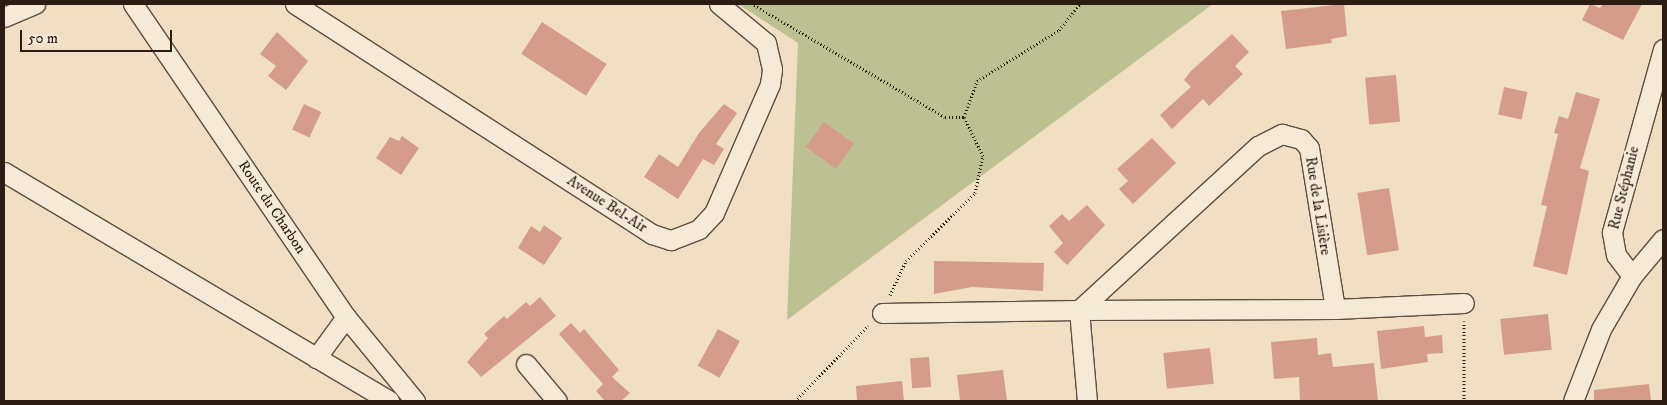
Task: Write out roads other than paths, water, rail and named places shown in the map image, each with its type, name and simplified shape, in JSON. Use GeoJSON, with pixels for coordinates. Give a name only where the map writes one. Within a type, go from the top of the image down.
{"type":"FeatureCollection","features":[{"type":"Feature","properties":{"kind":"street"},"geometry":{"type":"LineString","coordinates":[[4,12],[11,4]]}},
{"type":"Feature","properties":{"kind":"street"},"geometry":{"type":"LineString","coordinates":[[4,17],[35,4]]}},
{"type":"Feature","properties":{"kind":"street","name":"Avenue Bel-Air"},"geometry":{"type":"LineString","coordinates":[[295,4],[652,234],[671,240],[699,229],[714,213],[770,84],[772,69],[766,43],[719,4]]}},
{"type":"Feature","properties":{"kind":"street","name":"Route du Charbon"},"geometry":{"type":"LineString","coordinates":[[130,5],[346,318],[415,401]]}},
{"type":"Feature","properties":{"kind":"street","name":"Rue Stéphanie"},"geometry":{"type":"LineString","coordinates":[[1632,276],[1616,255],[1612,232],[1663,49]]}},
{"type":"Feature","properties":{"kind":"street","name":"Rue de la Lisière"},"geometry":{"type":"LineString","coordinates":[[1078,310],[1258,146],[1292,133],[1309,148],[1335,308]]}},
{"type":"Feature","properties":{"kind":"street"},"geometry":{"type":"LineString","coordinates":[[4,172],[389,401]]}},
{"type":"Feature","properties":{"kind":"street"},"geometry":{"type":"LineString","coordinates":[[1573,401],[1601,329],[1632,276],[1663,239]]}},
{"type":"Feature","properties":{"kind":"street"},"geometry":{"type":"LineString","coordinates":[[882,313],[1335,308],[1464,303]]}},
{"type":"Feature","properties":{"kind":"street"},"geometry":{"type":"LineString","coordinates":[[1078,310],[1087,401]]}},
{"type":"Feature","properties":{"kind":"street"},"geometry":{"type":"LineString","coordinates":[[316,358],[346,318]]}},
{"type":"Feature","properties":{"kind":"street"},"geometry":{"type":"LineString","coordinates":[[526,364],[557,401]]}}]}
